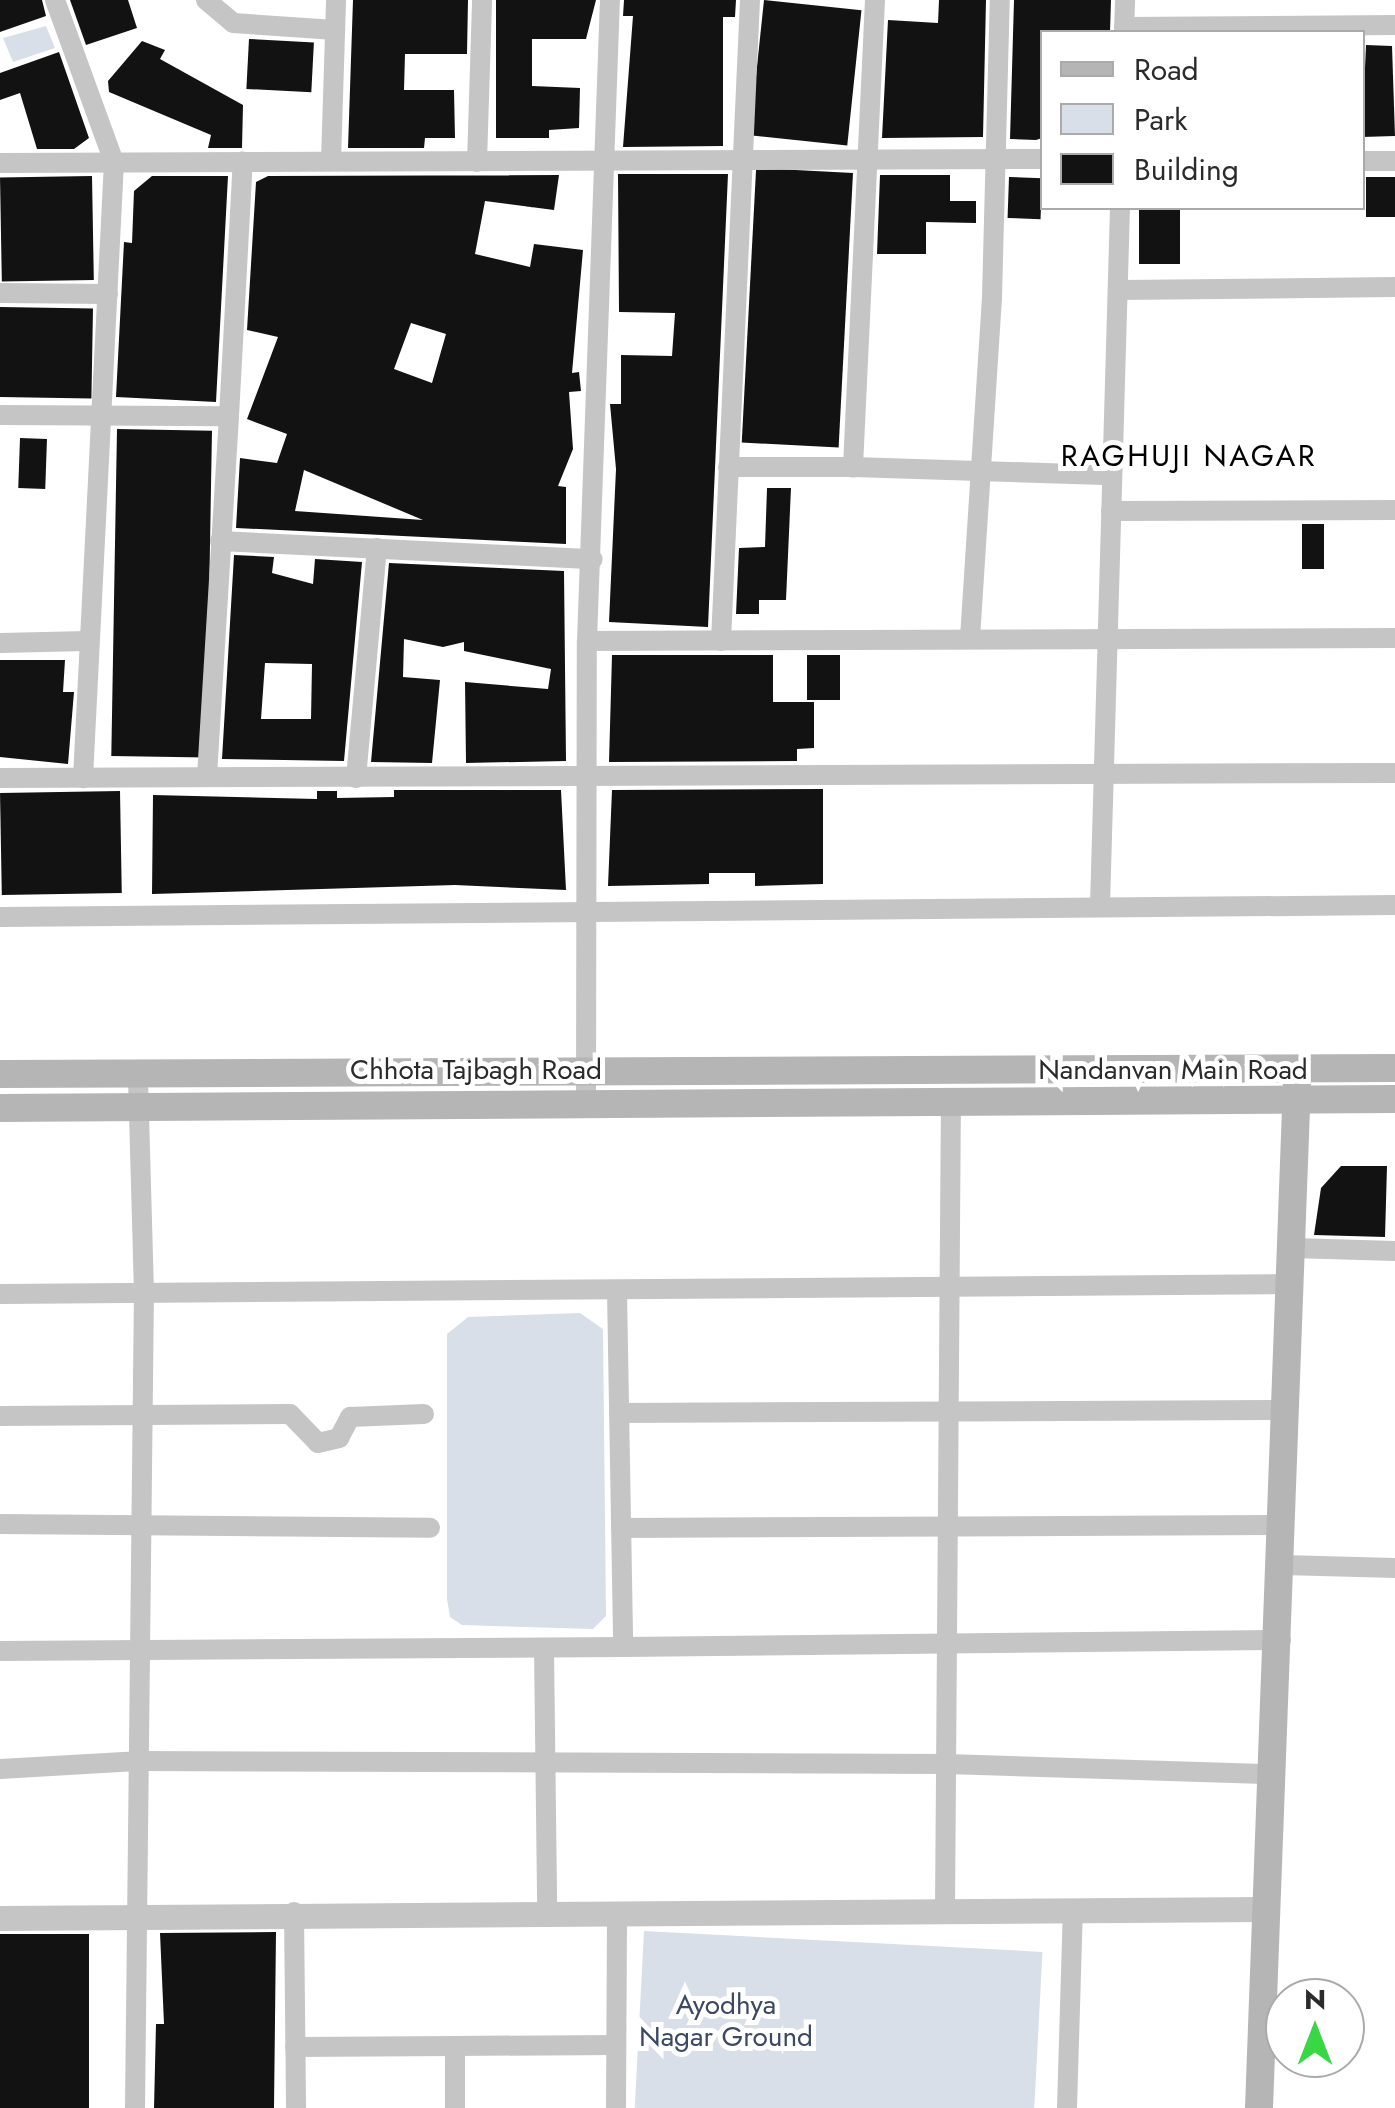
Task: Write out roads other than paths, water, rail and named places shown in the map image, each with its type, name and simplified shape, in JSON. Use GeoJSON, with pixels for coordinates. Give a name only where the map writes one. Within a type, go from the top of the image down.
{"type":"FeatureCollection","features":[{"type":"Feature","properties":{"kind":"main road","name":"Nandanvan Main Road"},"geometry":{"type":"LineString","coordinates":[[952,1070],[1395,1068]]}},
{"type":"Feature","properties":{"kind":"main road","name":"Chhota Tajbagh Road"},"geometry":{"type":"LineString","coordinates":[[0,1074],[952,1070]]}},
{"type":"Feature","properties":{"kind":"main road"},"geometry":{"type":"LineString","coordinates":[[1259,2108],[1281,1640],[1297,1070]]}},
{"type":"Feature","properties":{"kind":"main road"},"geometry":{"type":"LineString","coordinates":[[0,1108],[1395,1099]]}},
{"type":"Feature","properties":{"kind":"street"},"geometry":{"type":"LineString","coordinates":[[55,0],[114,162],[83,778]]}},
{"type":"Feature","properties":{"kind":"street"},"geometry":{"type":"LineString","coordinates":[[206,0],[233,22],[335,30]]}},
{"type":"Feature","properties":{"kind":"street"},"geometry":{"type":"LineString","coordinates":[[331,161],[336,0]]}},
{"type":"Feature","properties":{"kind":"street"},"geometry":{"type":"LineString","coordinates":[[477,162],[482,0]]}},
{"type":"Feature","properties":{"kind":"street"},"geometry":{"type":"LineString","coordinates":[[586,1103],[587,641],[610,0]]}},
{"type":"Feature","properties":{"kind":"street"},"geometry":{"type":"LineString","coordinates":[[720,642],[750,0]]}},
{"type":"Feature","properties":{"kind":"street"},"geometry":{"type":"LineString","coordinates":[[852,467],[875,0]]}},
{"type":"Feature","properties":{"kind":"street"},"geometry":{"type":"LineString","coordinates":[[970,638],[1000,0]]}},
{"type":"Feature","properties":{"kind":"street"},"geometry":{"type":"LineString","coordinates":[[1125,0],[1124,30],[1395,25]]}},
{"type":"Feature","properties":{"kind":"street"},"geometry":{"type":"LineString","coordinates":[[0,163],[744,164],[1040,159]]}},
{"type":"Feature","properties":{"kind":"street"},"geometry":{"type":"LineString","coordinates":[[207,776],[243,161]]}},
{"type":"Feature","properties":{"kind":"street"},"geometry":{"type":"LineString","coordinates":[[1365,161],[1395,161]]}},
{"type":"Feature","properties":{"kind":"street"},"geometry":{"type":"LineString","coordinates":[[1100,906],[1120,210]]}},
{"type":"Feature","properties":{"kind":"street"},"geometry":{"type":"LineString","coordinates":[[1120,290],[1395,287]]}},
{"type":"Feature","properties":{"kind":"street"},"geometry":{"type":"LineString","coordinates":[[0,293],[108,294]]}},
{"type":"Feature","properties":{"kind":"street"},"geometry":{"type":"LineString","coordinates":[[0,415],[229,416]]}},
{"type":"Feature","properties":{"kind":"street"},"geometry":{"type":"LineString","coordinates":[[728,467],[1112,476]]}},
{"type":"Feature","properties":{"kind":"street"},"geometry":{"type":"LineString","coordinates":[[1111,511],[1395,510]]}},
{"type":"Feature","properties":{"kind":"street"},"geometry":{"type":"LineString","coordinates":[[220,541],[592,560]]}},
{"type":"Feature","properties":{"kind":"street"},"geometry":{"type":"LineString","coordinates":[[356,778],[377,548]]}},
{"type":"Feature","properties":{"kind":"street"},"geometry":{"type":"LineString","coordinates":[[587,641],[1395,638]]}},
{"type":"Feature","properties":{"kind":"street"},"geometry":{"type":"LineString","coordinates":[[0,643],[87,642]]}},
{"type":"Feature","properties":{"kind":"street"},"geometry":{"type":"LineString","coordinates":[[0,778],[1395,772]]}},
{"type":"Feature","properties":{"kind":"street"},"geometry":{"type":"LineString","coordinates":[[0,916],[1395,906]]}},
{"type":"Feature","properties":{"kind":"street"},"geometry":{"type":"LineString","coordinates":[[135,2108],[136,1652],[144,1293],[138,1072]]}},
{"type":"Feature","properties":{"kind":"street"},"geometry":{"type":"LineString","coordinates":[[945,1911],[951,1102]]}},
{"type":"Feature","properties":{"kind":"street"},"geometry":{"type":"LineString","coordinates":[[1292,1248],[1395,1251]]}},
{"type":"Feature","properties":{"kind":"street"},"geometry":{"type":"LineString","coordinates":[[0,1294],[1291,1284]]}},
{"type":"Feature","properties":{"kind":"street"},"geometry":{"type":"LineString","coordinates":[[617,1291],[623,1647]]}},
{"type":"Feature","properties":{"kind":"street"},"geometry":{"type":"LineString","coordinates":[[619,1413],[949,1415],[1288,1410]]}},
{"type":"Feature","properties":{"kind":"street"},"geometry":{"type":"LineString","coordinates":[[0,1416],[290,1414],[318,1443],[338,1438],[350,1417],[424,1414]]}},
{"type":"Feature","properties":{"kind":"street"},"geometry":{"type":"LineString","coordinates":[[0,1524],[430,1528]]}},
{"type":"Feature","properties":{"kind":"street"},"geometry":{"type":"LineString","coordinates":[[621,1528],[1284,1526]]}},
{"type":"Feature","properties":{"kind":"street"},"geometry":{"type":"LineString","coordinates":[[1283,1565],[1395,1568]]}},
{"type":"Feature","properties":{"kind":"street"},"geometry":{"type":"LineString","coordinates":[[0,1651],[948,1648],[1281,1640]]}},
{"type":"Feature","properties":{"kind":"street"},"geometry":{"type":"LineString","coordinates":[[544,1648],[547,1912]]}},
{"type":"Feature","properties":{"kind":"street"},"geometry":{"type":"LineString","coordinates":[[0,1769],[137,1761],[947,1764],[1274,1774]]}},
{"type":"Feature","properties":{"kind":"street"},"geometry":{"type":"LineString","coordinates":[[0,1918],[137,1912],[1266,1909]]}},
{"type":"Feature","properties":{"kind":"street"},"geometry":{"type":"LineString","coordinates":[[1067,2108],[1073,1911]]}},
{"type":"Feature","properties":{"kind":"street"},"geometry":{"type":"LineString","coordinates":[[294,1912],[296,2108]]}},
{"type":"Feature","properties":{"kind":"street"},"geometry":{"type":"LineString","coordinates":[[616,2108],[617,1912]]}},
{"type":"Feature","properties":{"kind":"street"},"geometry":{"type":"LineString","coordinates":[[455,2046],[455,2108]]}},
{"type":"Feature","properties":{"kind":"street"},"geometry":{"type":"LineString","coordinates":[[295,2047],[616,2046]]}},
{"type":"Feature","properties":{"kind":"district","name":"RAGHUJI NAGAR"},"geometry":{"type":"Point","coordinates":[1189,456]}},
{"type":"Feature","properties":{"kind":"park label","name":"Ayodhya Nagar Ground"},"geometry":{"type":"Point","coordinates":[726,2021]}}]}
